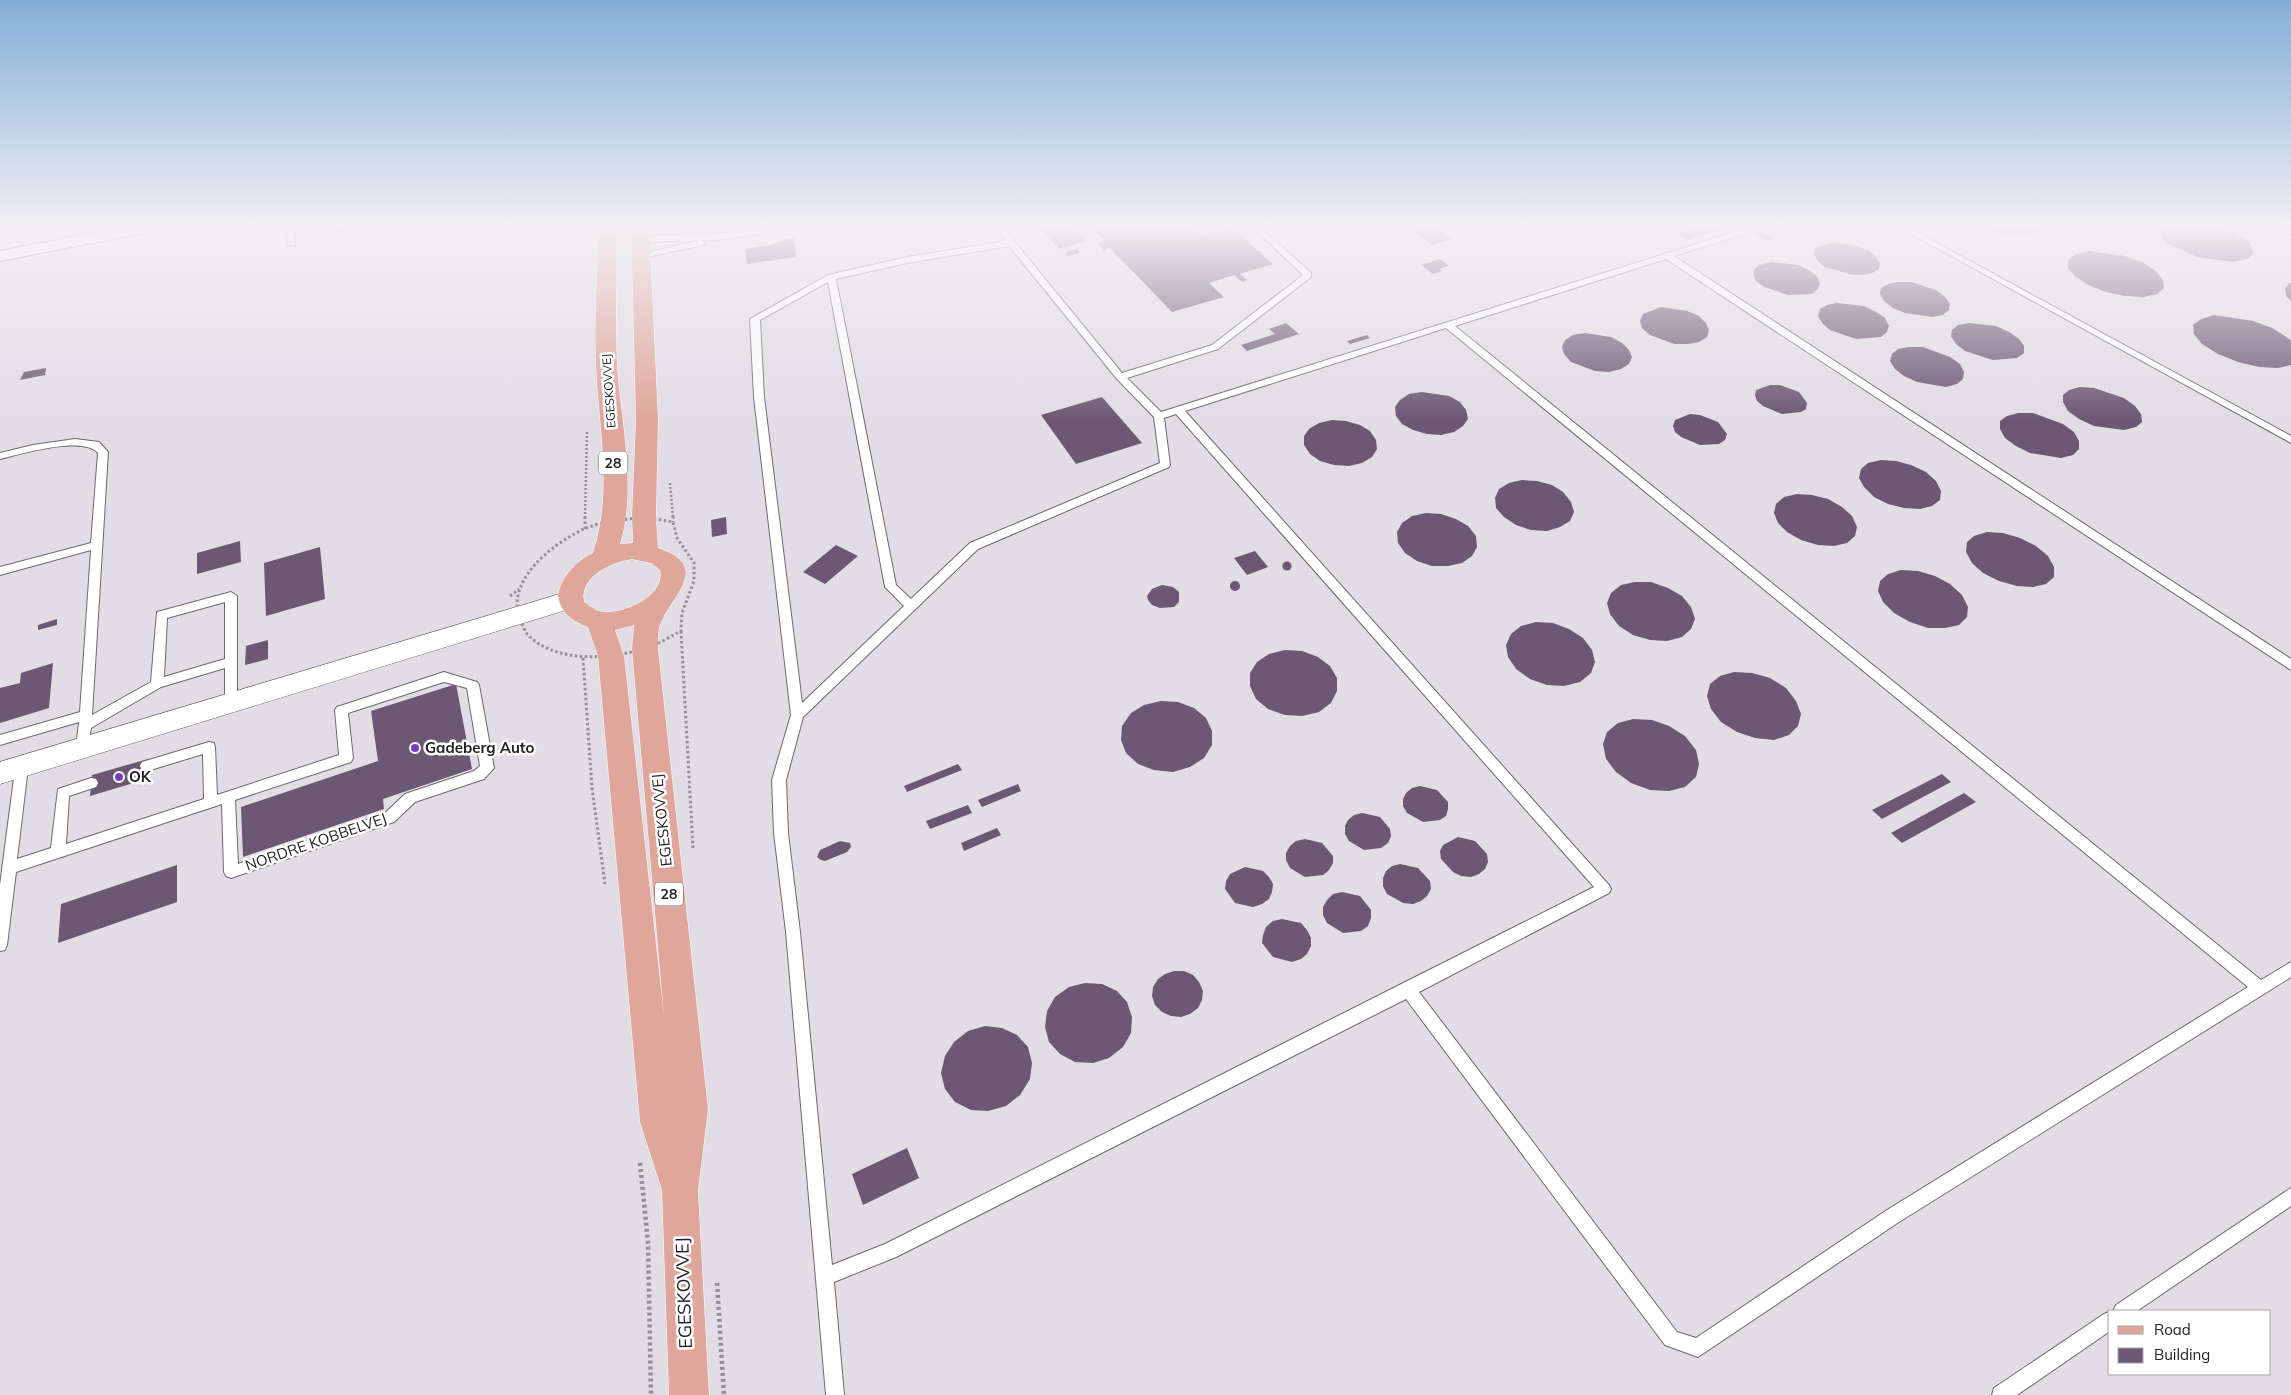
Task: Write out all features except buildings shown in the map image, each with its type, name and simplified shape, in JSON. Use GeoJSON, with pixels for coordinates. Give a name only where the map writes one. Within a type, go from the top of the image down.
{"type":"FeatureCollection","features":[{"type":"Feature","properties":{"kind":"main road","name":"EGESKOVVEJ"},"geometry":{"type":"LineString","coordinates":[[604,557],[614,522],[613,450],[607,367],[607,290]]}},
{"type":"Feature","properties":{"kind":"main road","name":"28"},"geometry":{"type":"LineString","coordinates":[[642,290],[646,419],[644,517],[646,552]]}},
{"type":"Feature","properties":{"kind":"main road","name":"28"},"geometry":{"type":"LineString","coordinates":[[570,600],[570,590],[573,582],[589,565],[604,557],[621,552],[646,552],[660,556],[667,562],[673,572],[671,587],[660,601],[644,612],[629,617],[598,621]]}},
{"type":"Feature","properties":{"kind":"main road"},"geometry":{"type":"LineString","coordinates":[[570,600],[579,612],[598,621]]}},
{"type":"Feature","properties":{"kind":"main road","name":"EGESKOVVEJ"},"geometry":{"type":"LineString","coordinates":[[660,601],[646,628],[645,649],[690,1109],[680,1191],[689,1395]]}},
{"type":"Feature","properties":{"kind":"main road","name":"EGESKOVVEJ"},"geometry":{"type":"LineString","coordinates":[[598,621],[611,656],[658,1122],[680,1191]]}},
{"type":"Feature","properties":{"kind":"street"},"geometry":{"type":"LineString","coordinates":[[11,770],[84,729],[231,702],[570,600]]}},
{"type":"Feature","properties":{"kind":"lane"},"geometry":{"type":"LineString","coordinates":[[807,290],[755,319],[759,397],[797,716],[779,780],[781,832],[793,932],[835,1395]]}},
{"type":"Feature","properties":{"kind":"lane"},"geometry":{"type":"LineString","coordinates":[[834,290],[892,587],[912,606]]}},
{"type":"Feature","properties":{"kind":"lane"},"geometry":{"type":"LineString","coordinates":[[797,716],[974,546],[1165,465],[1159,416],[1120,377],[1050,290]]}},
{"type":"Feature","properties":{"kind":"lane"},"geometry":{"type":"LineString","coordinates":[[1120,377],[1215,347],[1290,290]]}},
{"type":"Feature","properties":{"kind":"lane"},"geometry":{"type":"LineString","coordinates":[[1159,416],[1557,290]]}},
{"type":"Feature","properties":{"kind":"lane"},"geometry":{"type":"LineString","coordinates":[[1720,290],[2291,665]]}},
{"type":"Feature","properties":{"kind":"lane"},"geometry":{"type":"LineString","coordinates":[[2018,290],[2291,440]]}},
{"type":"Feature","properties":{"kind":"lane"},"geometry":{"type":"LineString","coordinates":[[1448,325],[2260,988]]}},
{"type":"Feature","properties":{"kind":"lane"},"geometry":{"type":"LineString","coordinates":[[824,1277],[890,1251],[1408,990],[1604,888],[1178,410]]}},
{"type":"Feature","properties":{"kind":"lane"},"geometry":{"type":"LineString","coordinates":[[0,456],[65,443],[82,442],[96,444],[103,452],[84,729]]}},
{"type":"Feature","properties":{"kind":"lane"},"geometry":{"type":"LineString","coordinates":[[0,571],[97,545]]}},
{"type":"Feature","properties":{"kind":"lane"},"geometry":{"type":"LineString","coordinates":[[157,684],[161,615],[231,596],[231,702]]}},
{"type":"Feature","properties":{"kind":"lane"},"geometry":{"type":"LineString","coordinates":[[0,740],[84,729],[157,684],[231,662]]}},
{"type":"Feature","properties":{"kind":"lane","name":"NORDRE KOBBELVEJ"},"geometry":{"type":"LineString","coordinates":[[9,868],[346,758],[341,710],[444,677],[473,685],[487,768],[479,775],[410,798],[389,818],[230,872],[228,797]]}},
{"type":"Feature","properties":{"kind":"lane"},"geometry":{"type":"LineString","coordinates":[[147,766],[209,748],[211,802]]}},
{"type":"Feature","properties":{"kind":"lane"},"geometry":{"type":"LineString","coordinates":[[0,945],[9,868],[11,770]]}},
{"type":"Feature","properties":{"kind":"lane"},"geometry":{"type":"LineString","coordinates":[[58,852],[63,793],[91,784]]}},
{"type":"Feature","properties":{"kind":"lane"},"geometry":{"type":"LineString","coordinates":[[1408,990],[1671,1339],[1698,1348],[1893,1216],[2291,968]]}},
{"type":"Feature","properties":{"kind":"lane"},"geometry":{"type":"LineString","coordinates":[[2123,1310],[2291,1196]]}},
{"type":"Feature","properties":{"kind":"lane"},"geometry":{"type":"LineString","coordinates":[[2001,1395],[2108,1321]]}},
{"type":"Feature","properties":{"kind":"path"},"geometry":{"type":"LineString","coordinates":[[644,517],[673,522],[677,538],[694,563],[694,581],[682,612],[680,631],[645,649],[611,656],[583,658],[554,651],[529,637],[518,616],[519,588],[532,568],[553,548],[585,529],[644,517]]}},
{"type":"Feature","properties":{"kind":"place","name":"Gadeberg Auto"},"geometry":{"type":"Point","coordinates":[415,748]}},
{"type":"Feature","properties":{"kind":"place","name":"OK"},"geometry":{"type":"Point","coordinates":[119,777]}}]}
